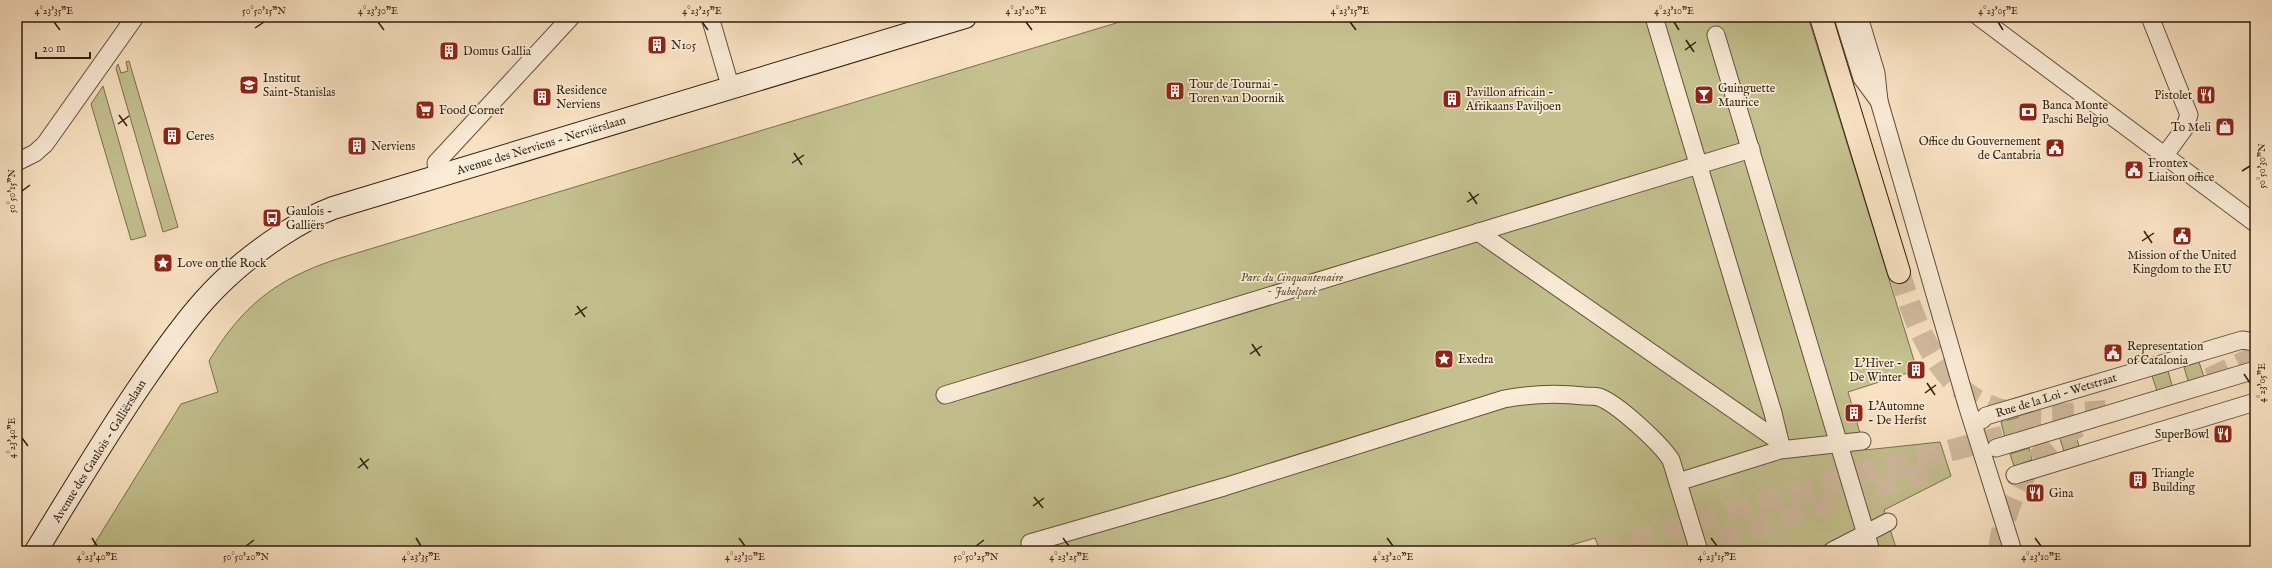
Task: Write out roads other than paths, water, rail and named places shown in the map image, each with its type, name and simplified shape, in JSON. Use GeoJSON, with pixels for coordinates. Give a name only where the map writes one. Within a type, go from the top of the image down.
{"type":"FeatureCollection","features":[{"type":"Feature","properties":{"kind":"highway"},"geometry":{"type":"LineString","coordinates":[[1821,17],[1898,272]]}},
{"type":"Feature","properties":{"kind":"street"},"geometry":{"type":"LineString","coordinates":[[17,162],[35,153],[45,144],[135,17]]}},
{"type":"Feature","properties":{"kind":"street"},"geometry":{"type":"LineString","coordinates":[[438,176],[436,163],[571,17]]}},
{"type":"Feature","properties":{"kind":"street"},"geometry":{"type":"LineString","coordinates":[[710,17],[731,89]]}},
{"type":"Feature","properties":{"kind":"street","name":"Avenue des Nerviens - Nerviërslaan"},"geometry":{"type":"LineString","coordinates":[[163,351],[210,293],[238,266],[302,222],[323,212],[966,17]]}},
{"type":"Feature","properties":{"kind":"street"},"geometry":{"type":"LineString","coordinates":[[1654,17],[1697,165],[1773,413],[1780,446]]}},
{"type":"Feature","properties":{"kind":"street"},"geometry":{"type":"LineString","coordinates":[[1843,17],[1862,78],[1879,101]]}},
{"type":"Feature","properties":{"kind":"street"},"geometry":{"type":"LineString","coordinates":[[1859,17],[1876,73],[1879,101],[1973,423],[2013,551]]}},
{"type":"Feature","properties":{"kind":"street"},"geometry":{"type":"LineString","coordinates":[[1979,17],[2166,155],[2255,223]]}},
{"type":"Feature","properties":{"kind":"street"},"geometry":{"type":"LineString","coordinates":[[2150,17],[2189,115],[2184,129],[2166,155]]}},
{"type":"Feature","properties":{"kind":"street"},"geometry":{"type":"LineString","coordinates":[[1716,35],[1870,551]]}},
{"type":"Feature","properties":{"kind":"street"},"geometry":{"type":"LineString","coordinates":[[945,395],[1751,149]]}},
{"type":"Feature","properties":{"kind":"street"},"geometry":{"type":"LineString","coordinates":[[1478,232],[1780,446]]}},
{"type":"Feature","properties":{"kind":"street","name":"Rue de la Loi - Wetstraat"},"geometry":{"type":"LineString","coordinates":[[1973,423],[1982,420],[1986,416],[2242,340],[2255,342]]}},
{"type":"Feature","properties":{"kind":"street","name":"Avenue des Gaulois - Galliërslaan"},"geometry":{"type":"LineString","coordinates":[[36,551],[122,412],[163,351]]}},
{"type":"Feature","properties":{"kind":"street"},"geometry":{"type":"LineString","coordinates":[[1996,448],[2255,370]]}},
{"type":"Feature","properties":{"kind":"street"},"geometry":{"type":"LineString","coordinates":[[1030,543],[1224,487],[1504,399],[1537,394],[1599,397],[1618,410],[1657,442],[1671,460],[1699,551]]}},
{"type":"Feature","properties":{"kind":"street"},"geometry":{"type":"LineString","coordinates":[[2015,474],[2255,402]]}},
{"type":"Feature","properties":{"kind":"street"},"geometry":{"type":"LineString","coordinates":[[1678,482],[1780,446],[1838,444],[1862,441]]}},
{"type":"Feature","properties":{"kind":"street"},"geometry":{"type":"LineString","coordinates":[[1832,551],[1888,522]]}},
{"type":"Feature","properties":{"kind":"tunnel"},"geometry":{"type":"LineString","coordinates":[[1899,272],[1915,319],[1925,341],[1938,362],[1953,381],[1971,396],[1992,407],[2018,413],[2051,415],[2106,411]]}},
{"type":"Feature","properties":{"kind":"tunnel"},"geometry":{"type":"LineString","coordinates":[[2209,379],[2255,357]]}},
{"type":"Feature","properties":{"kind":"tunnel"},"geometry":{"type":"LineString","coordinates":[[1999,551],[2008,510],[2025,474],[2051,445],[2087,422]]}},
{"type":"Feature","properties":{"kind":"tunnel"},"geometry":{"type":"LineString","coordinates":[[1601,551],[1857,475],[2036,428]]}},
{"type":"Feature","properties":{"kind":"tunnel"},"geometry":{"type":"LineString","coordinates":[[1688,551],[1939,467]]}},
{"type":"Feature","properties":{"kind":"place","name":"N105"},"geometry":{"type":"Point","coordinates":[657,45]}},
{"type":"Feature","properties":{"kind":"place","name":"Domus Gallia"},"geometry":{"type":"Point","coordinates":[449,51]}},
{"type":"Feature","properties":{"kind":"place","name":"Institut Saint-Stanislas"},"geometry":{"type":"Point","coordinates":[249,85]}},
{"type":"Feature","properties":{"kind":"place","name":"Tour de Tournai - Toren van Doornik"},"geometry":{"type":"Point","coordinates":[1175,91]}},
{"type":"Feature","properties":{"kind":"place","name":"Guinguette Maurice"},"geometry":{"type":"Point","coordinates":[1704,95]}},
{"type":"Feature","properties":{"kind":"place","name":"Pistolet"},"geometry":{"type":"Point","coordinates":[2206,95]}},
{"type":"Feature","properties":{"kind":"place","name":"Residence Nerviens"},"geometry":{"type":"Point","coordinates":[542,97]}},
{"type":"Feature","properties":{"kind":"place","name":"Pavillon africain - Afrikaans Paviljoen"},"geometry":{"type":"Point","coordinates":[1452,99]}},
{"type":"Feature","properties":{"kind":"place","name":"Food Corner"},"geometry":{"type":"Point","coordinates":[425,110]}},
{"type":"Feature","properties":{"kind":"place","name":"Banca Monte Paschi Belgio"},"geometry":{"type":"Point","coordinates":[2028,112]}},
{"type":"Feature","properties":{"kind":"place","name":"To Meli"},"geometry":{"type":"Point","coordinates":[2225,127]}},
{"type":"Feature","properties":{"kind":"place","name":"Ceres"},"geometry":{"type":"Point","coordinates":[172,136]}},
{"type":"Feature","properties":{"kind":"place","name":"Nerviens"},"geometry":{"type":"Point","coordinates":[357,146]}},
{"type":"Feature","properties":{"kind":"place","name":"Office du Gouvernement de Cantabria"},"geometry":{"type":"Point","coordinates":[2055,148]}},
{"type":"Feature","properties":{"kind":"place","name":"Frontex Liaison office"},"geometry":{"type":"Point","coordinates":[2134,170]}},
{"type":"Feature","properties":{"kind":"place","name":"Gaulois - Galliërs"},"geometry":{"type":"Point","coordinates":[272,218]}},
{"type":"Feature","properties":{"kind":"place","name":"Mission of the United Kingdom to the EU"},"geometry":{"type":"Point","coordinates":[2182,236]}},
{"type":"Feature","properties":{"kind":"place","name":"Love on the Rock"},"geometry":{"type":"Point","coordinates":[163,263]}},
{"type":"Feature","properties":{"kind":"place","name":"Representation of Catalonia"},"geometry":{"type":"Point","coordinates":[2113,353]}},
{"type":"Feature","properties":{"kind":"place","name":"Exedra"},"geometry":{"type":"Point","coordinates":[1444,359]}},
{"type":"Feature","properties":{"kind":"place","name":"L'Hiver - De Winter"},"geometry":{"type":"Point","coordinates":[1916,370]}},
{"type":"Feature","properties":{"kind":"place","name":"L'Automne - De Herfst"},"geometry":{"type":"Point","coordinates":[1854,413]}},
{"type":"Feature","properties":{"kind":"place","name":"SuperBowl"},"geometry":{"type":"Point","coordinates":[2223,434]}},
{"type":"Feature","properties":{"kind":"place","name":"Triangle Building"},"geometry":{"type":"Point","coordinates":[2138,480]}},
{"type":"Feature","properties":{"kind":"place","name":"Gina"},"geometry":{"type":"Point","coordinates":[2035,493]}},
{"type":"Feature","properties":{"kind":"park label","name":"Parc du Cinquantenaire - Jubelpark"},"geometry":{"type":"Point","coordinates":[1292,284]}}]}
